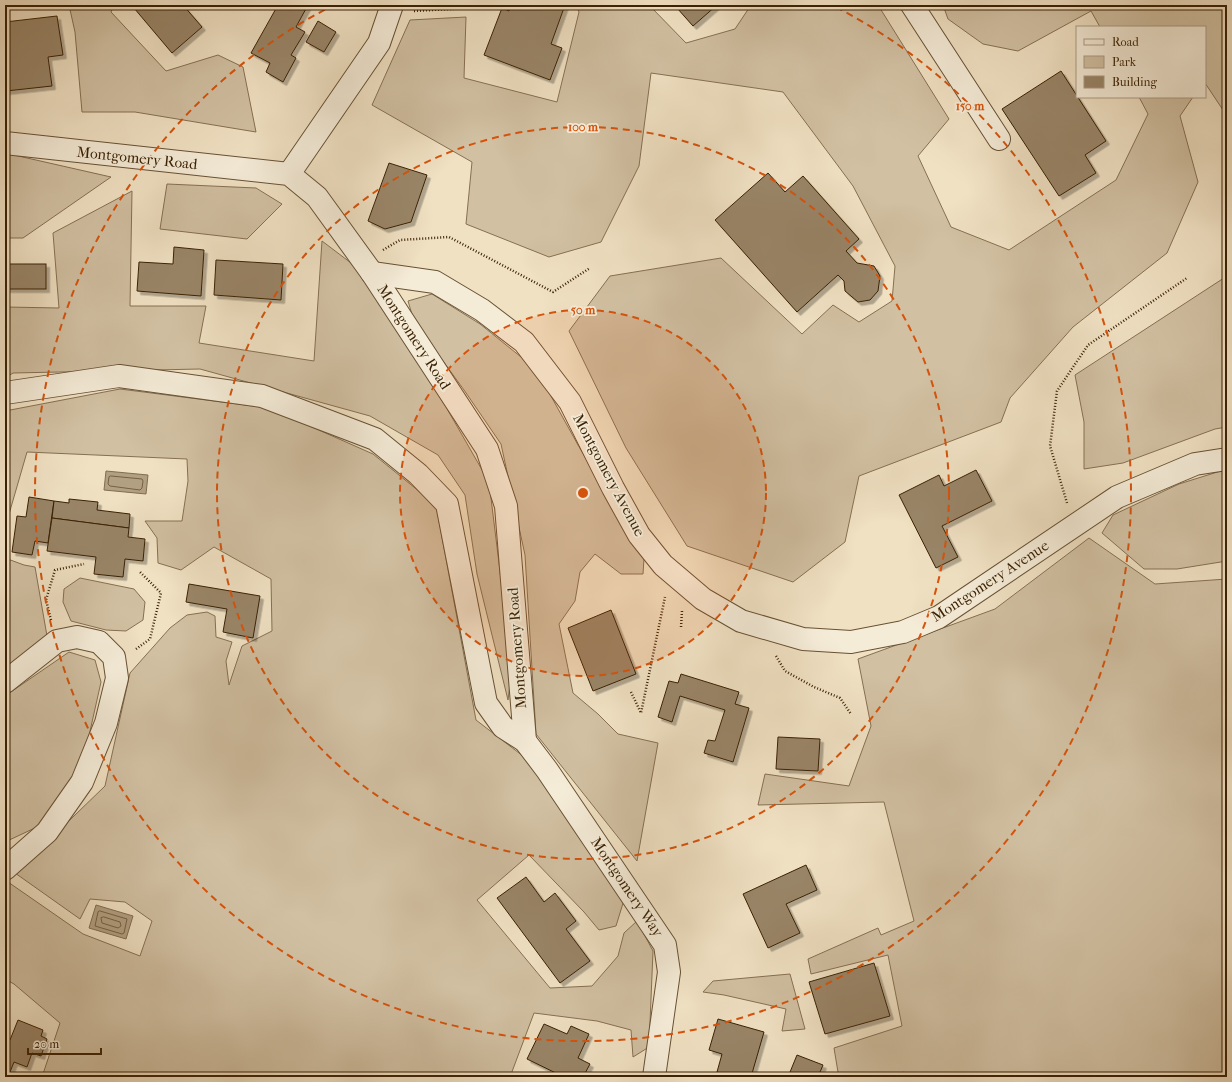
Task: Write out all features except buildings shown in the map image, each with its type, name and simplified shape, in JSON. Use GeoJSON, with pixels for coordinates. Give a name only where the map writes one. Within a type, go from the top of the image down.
{"type":"FeatureCollection","features":[{"type":"Feature","properties":{"kind":"street"},"geometry":{"type":"LineString","coordinates":[[912,5],[999,139]]}},
{"type":"Feature","properties":{"kind":"street"},"geometry":{"type":"LineString","coordinates":[[289,174],[379,44],[391,8]]}},
{"type":"Feature","properties":{"kind":"street","name":"Montgomery Road"},"geometry":{"type":"LineString","coordinates":[[5,143],[289,174],[317,197],[368,267],[487,449],[506,506],[525,741]]}},
{"type":"Feature","properties":{"kind":"street","name":"Montgomery Avenue"},"geometry":{"type":"LineString","coordinates":[[368,267],[435,282],[482,310],[524,342],[570,402],[613,488],[639,534],[663,566],[703,599],[742,621],[803,639],[851,642],[903,632],[939,617],[1117,497],[1195,464],[1227,459]]}},
{"type":"Feature","properties":{"kind":"street","name":"Montgomery Road"},"geometry":{"type":"LineString","coordinates":[[5,393],[119,376],[262,396],[375,439],[418,474],[447,504],[486,703],[503,727],[525,741]]}},
{"type":"Feature","properties":{"kind":"street"},"geometry":{"type":"LineString","coordinates":[[5,682],[57,641],[77,637],[99,642],[114,658],[117,678],[106,723],[82,782],[47,832],[5,869]]}},
{"type":"Feature","properties":{"kind":"street","name":"Montgomery Way"},"geometry":{"type":"LineString","coordinates":[[525,741],[547,770],[665,945],[669,972],[654,1077]]}},
{"type":"Feature","properties":{"kind":"path"},"geometry":{"type":"LineString","coordinates":[[391,8],[488,7]]}},
{"type":"Feature","properties":{"kind":"path"},"geometry":{"type":"LineString","coordinates":[[368,267],[400,240],[449,237],[553,292],[590,268]]}},
{"type":"Feature","properties":{"kind":"path"},"geometry":{"type":"LineString","coordinates":[[1074,526],[1050,446],[1057,391],[1088,345],[1187,278]]}},
{"type":"Feature","properties":{"kind":"path"},"geometry":{"type":"LineString","coordinates":[[57,641],[46,600],[55,570],[84,564]]}},
{"type":"Feature","properties":{"kind":"path"},"geometry":{"type":"LineString","coordinates":[[115,665],[150,639],[160,593],[139,571]]}},
{"type":"Feature","properties":{"kind":"path"},"geometry":{"type":"LineString","coordinates":[[631,692],[641,713],[670,571]]}},
{"type":"Feature","properties":{"kind":"path"},"geometry":{"type":"LineString","coordinates":[[757,626],[785,671],[814,687],[840,698],[850,714]]}},
{"type":"Feature","properties":{"kind":"green space"},"geometry":{"type":"Polygon","coordinates":[[[69,5],[114,5],[111,12],[166,71],[218,55],[243,67],[256,132],[135,112],[82,112],[75,32],[69,5]]]}},
{"type":"Feature","properties":{"kind":"green space"},"geometry":{"type":"Polygon","coordinates":[[[576,5],[649,5],[686,43],[735,29],[751,5],[878,5],[949,119],[918,156],[951,227],[1009,250],[1116,180],[1148,114],[1140,98],[1192,98],[1180,116],[1198,182],[1167,253],[1073,327],[1010,398],[1001,422],[859,476],[845,542],[793,582],[687,546],[626,448],[569,331],[610,276],[721,258],[802,334],[833,305],[859,322],[892,301],[895,266],[853,186],[783,92],[651,73],[639,166],[601,242],[549,257],[466,224],[472,162],[372,105],[410,20],[466,17],[464,78],[557,102],[579,12],[576,5]]]}},
{"type":"Feature","properties":{"kind":"green space"},"geometry":{"type":"Polygon","coordinates":[[[943,5],[1227,5],[1227,116],[1206,84],[1206,26],[1099,26],[1091,11],[1018,51],[983,44],[948,19],[943,5]]]}},
{"type":"Feature","properties":{"kind":"green space"},"geometry":{"type":"Polygon","coordinates":[[[5,153],[111,177],[23,238],[5,238],[5,153]]]}},
{"type":"Feature","properties":{"kind":"green space"},"geometry":{"type":"Polygon","coordinates":[[[167,184],[256,188],[282,204],[247,239],[160,229],[167,184]]]}},
{"type":"Feature","properties":{"kind":"green space"},"geometry":{"type":"Polygon","coordinates":[[[132,191],[130,306],[206,306],[199,343],[314,361],[322,241],[359,269],[446,407],[489,482],[512,669],[508,700],[477,574],[465,495],[438,455],[370,416],[200,369],[13,373],[5,378],[5,307],[59,308],[53,233],[132,191]]]}},
{"type":"Feature","properties":{"kind":"green space"},"geometry":{"type":"Polygon","coordinates":[[[1227,276],[1227,427],[1215,429],[1123,463],[1084,469],[1084,422],[1075,375],[1227,276]]]}},
{"type":"Feature","properties":{"kind":"green space"},"geometry":{"type":"Polygon","coordinates":[[[432,294],[480,324],[536,369],[578,445],[644,558],[643,574],[621,574],[595,554],[580,572],[575,601],[559,624],[573,693],[598,714],[618,734],[658,743],[637,861],[536,734],[525,555],[501,444],[414,321],[408,301],[432,294]]]}},
{"type":"Feature","properties":{"kind":"green space"},"geometry":{"type":"Polygon","coordinates":[[[120,389],[269,408],[373,454],[436,505],[476,720],[532,763],[624,900],[616,926],[599,930],[584,912],[529,855],[477,900],[550,988],[592,986],[618,956],[624,933],[637,921],[653,951],[649,1047],[633,1057],[631,1030],[597,1021],[534,1013],[510,1077],[42,1077],[60,1023],[14,984],[5,979],[5,883],[8,882],[83,934],[140,956],[152,921],[125,902],[90,899],[80,919],[15,873],[105,786],[130,673],[170,628],[187,615],[207,612],[215,616],[216,637],[232,642],[226,661],[229,685],[242,646],[272,631],[271,579],[214,547],[181,570],[158,563],[157,538],[145,521],[182,521],[188,481],[187,459],[27,452],[5,528],[5,411],[120,389]]]}},
{"type":"Feature","properties":{"kind":"green space"},"geometry":{"type":"Polygon","coordinates":[[[1227,469],[1227,561],[1177,569],[1144,569],[1102,533],[1113,515],[1179,484],[1227,469]]]}},
{"type":"Feature","properties":{"kind":"green space"},"geometry":{"type":"Polygon","coordinates":[[[1089,538],[1155,584],[1227,579],[1227,1077],[914,1077],[903,1072],[900,1077],[846,1077],[838,1072],[834,1048],[902,1026],[888,955],[811,974],[808,959],[878,928],[881,935],[914,921],[884,802],[758,805],[765,774],[849,786],[871,726],[858,659],[995,609],[1089,538]]]}},
{"type":"Feature","properties":{"kind":"green space"},"geometry":{"type":"Polygon","coordinates":[[[5,558],[24,565],[35,567],[47,636],[5,669],[5,558]]]}},
{"type":"Feature","properties":{"kind":"green space"},"geometry":{"type":"Polygon","coordinates":[[[80,578],[134,589],[145,602],[143,620],[126,631],[106,630],[71,621],[63,602],[64,589],[80,578]]]}},
{"type":"Feature","properties":{"kind":"green space"},"geometry":{"type":"Polygon","coordinates":[[[69,652],[95,660],[101,682],[82,767],[37,827],[5,842],[5,696],[69,652]]]}},
{"type":"Feature","properties":{"kind":"green space"},"geometry":{"type":"Polygon","coordinates":[[[790,974],[805,1029],[782,1031],[786,1009],[724,995],[703,992],[713,981],[790,974]]]}},
{"type":"Feature","properties":{"kind":"water"},"geometry":{"type":"Polygon","coordinates":[[[106,471],[148,475],[146,494],[104,490],[106,471]]]}},
{"type":"Feature","properties":{"kind":"water"},"geometry":{"type":"Polygon","coordinates":[[[96,905],[133,916],[126,939],[89,928],[96,905]]]}}]}
